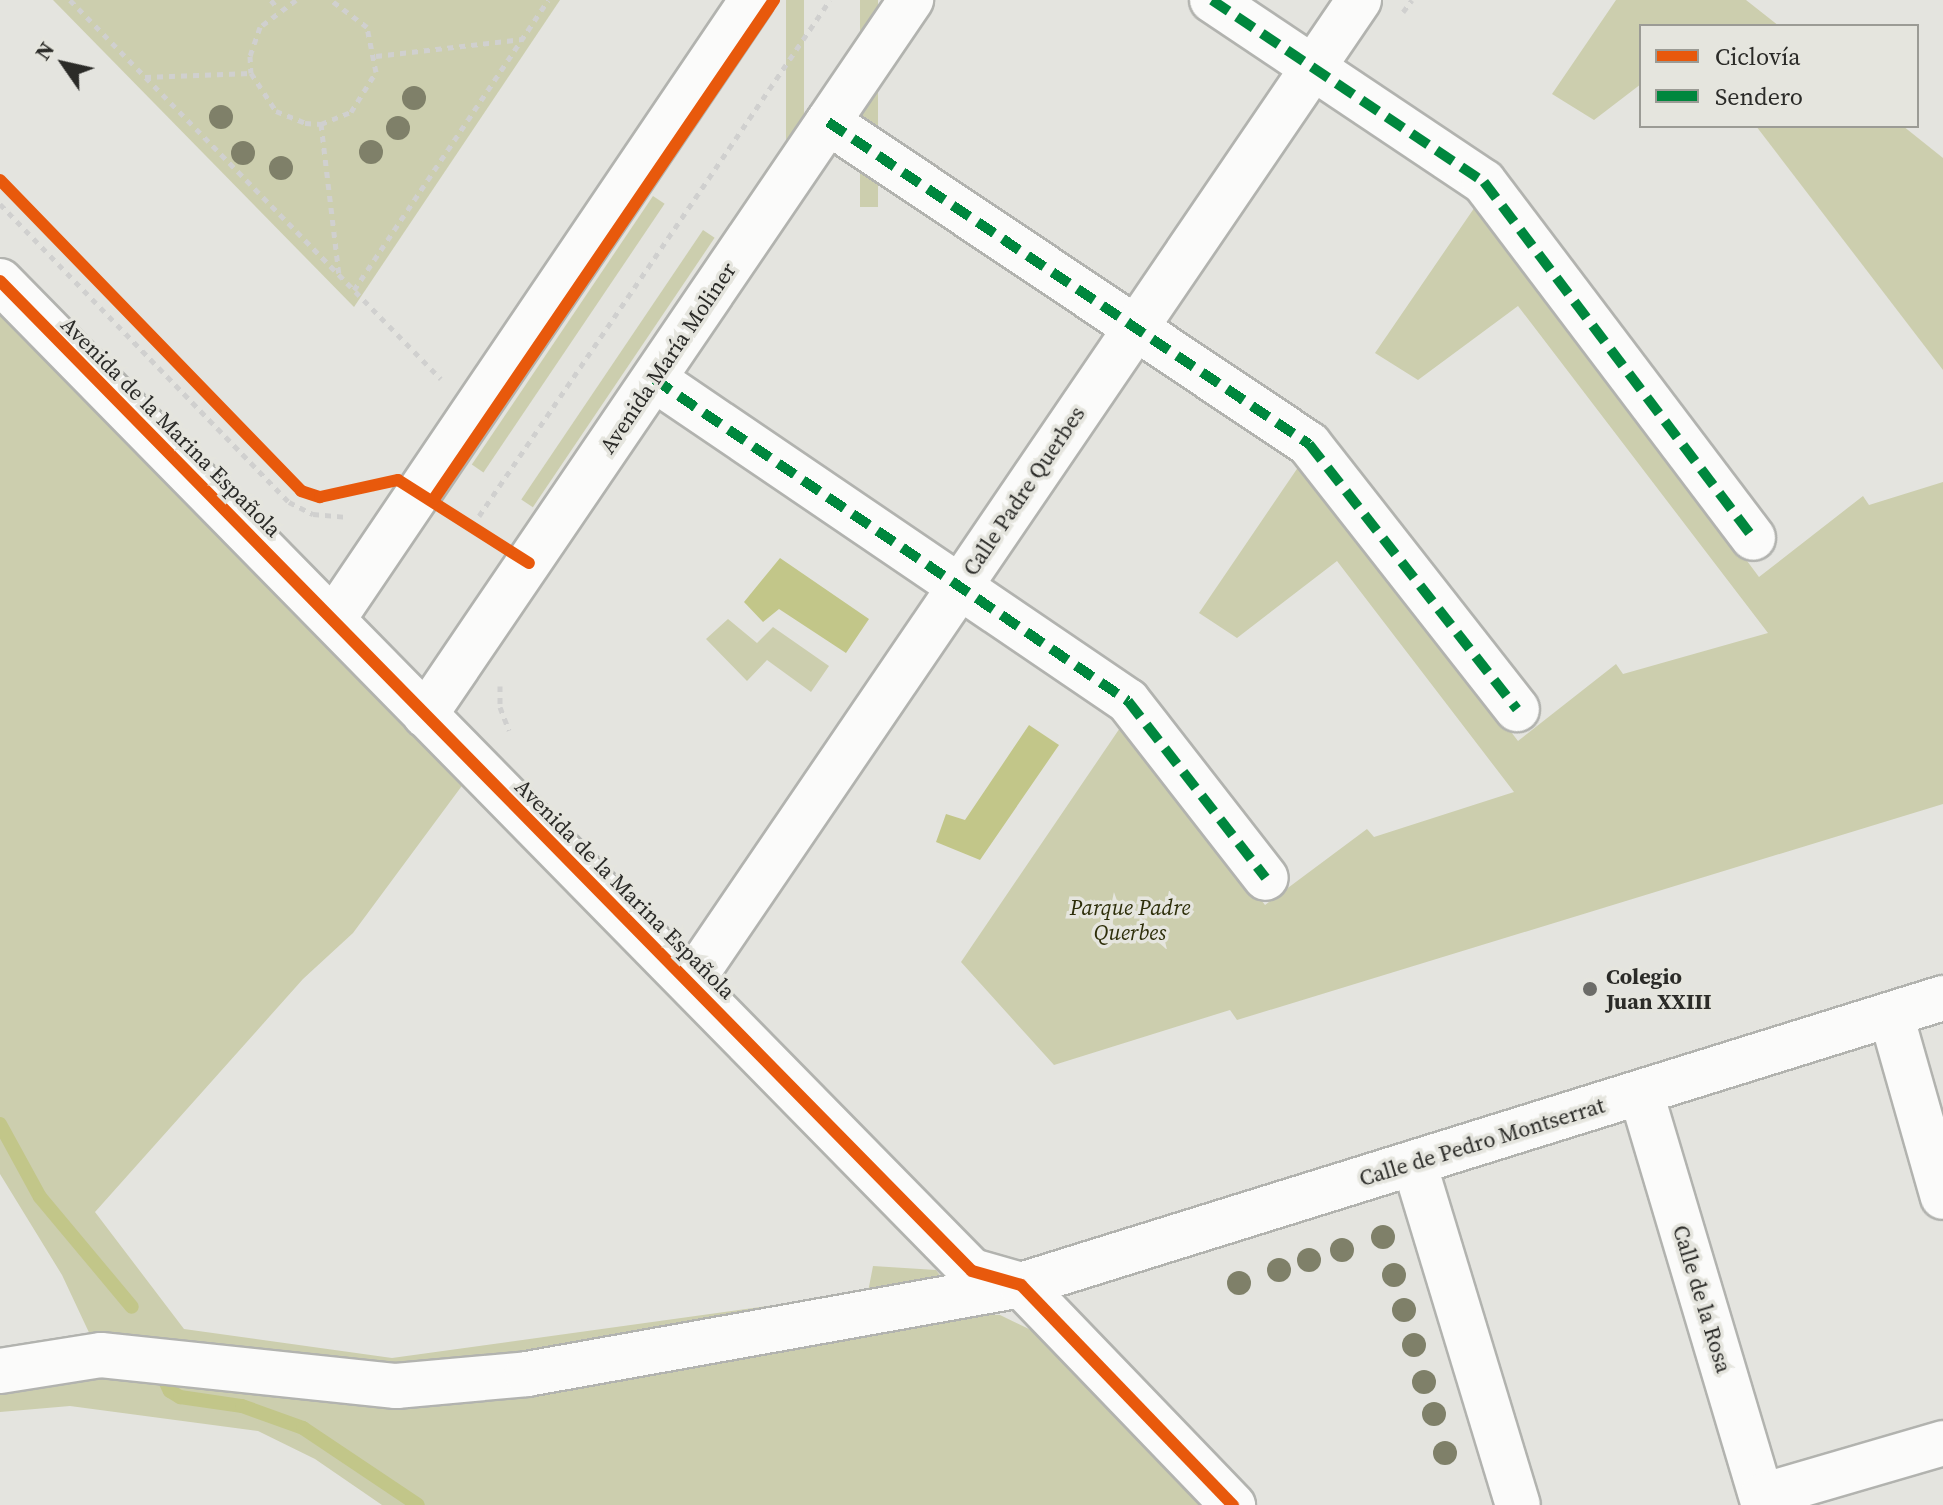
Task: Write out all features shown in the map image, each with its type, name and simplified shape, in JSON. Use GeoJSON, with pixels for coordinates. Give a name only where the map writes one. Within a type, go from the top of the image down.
{"type":"FeatureCollection","features":[{"type":"Feature","properties":{"kind":"street"},"geometry":{"type":"LineString","coordinates":[[334,618],[752,0]]}},
{"type":"Feature","properties":{"kind":"street","name":"Avenida María Moliner"},"geometry":{"type":"LineString","coordinates":[[425,715],[911,0]]}},
{"type":"Feature","properties":{"kind":"street"},"geometry":{"type":"LineString","coordinates":[[1212,0],[1484,182],[1753,538]]}},
{"type":"Feature","properties":{"kind":"street","name":"Calle Padre Querbes"},"geometry":{"type":"LineString","coordinates":[[690,983],[1359,0]]}},
{"type":"Feature","properties":{"kind":"street"},"geometry":{"type":"LineString","coordinates":[[828,122],[1309,444],[1517,709]]}},
{"type":"Feature","properties":{"kind":"street","name":"Avenida de la Marina Española"},"geometry":{"type":"LineString","coordinates":[[0,281],[972,1271],[1021,1285]]}},
{"type":"Feature","properties":{"kind":"street"},"geometry":{"type":"LineString","coordinates":[[654,379],[1128,701],[1266,878]]}},
{"type":"Feature","properties":{"kind":"street","name":"Calle de Pedro Montserrat"},"geometry":{"type":"LineString","coordinates":[[0,1371],[101,1355],[396,1386],[527,1374],[1021,1285],[1943,998]]}},
{"type":"Feature","properties":{"kind":"street"},"geometry":{"type":"LineString","coordinates":[[1891,1015],[1943,1197]]}},
{"type":"Feature","properties":{"kind":"street","name":"Calle de la Rosa"},"geometry":{"type":"LineString","coordinates":[[1641,1093],[1763,1500]]}},
{"type":"Feature","properties":{"kind":"street"},"geometry":{"type":"LineString","coordinates":[[1414,1163],[1518,1505]]}},
{"type":"Feature","properties":{"kind":"street"},"geometry":{"type":"LineString","coordinates":[[1021,1285],[1233,1505]]}},
{"type":"Feature","properties":{"kind":"street"},"geometry":{"type":"LineString","coordinates":[[1763,1500],[1943,1443]]}},
{"type":"Feature","properties":{"kind":"path"},"geometry":{"type":"LineString","coordinates":[[70,0],[447,386]]}},
{"type":"Feature","properties":{"kind":"path"},"geometry":{"type":"LineString","coordinates":[[271,0],[278,9]]}},
{"type":"Feature","properties":{"kind":"path"},"geometry":{"type":"LineString","coordinates":[[296,0],[278,9],[254,41],[251,73],[276,111],[305,123],[321,124],[351,112],[362,101],[371,88],[376,56],[367,27],[345,2],[331,0]]}},
{"type":"Feature","properties":{"kind":"path"},"geometry":{"type":"LineString","coordinates":[[354,290],[548,0]]}},
{"type":"Feature","properties":{"kind":"path"},"geometry":{"type":"LineString","coordinates":[[479,516],[830,0]]}},
{"type":"Feature","properties":{"kind":"path"},"geometry":{"type":"LineString","coordinates":[[376,56],[522,39]]}},
{"type":"Feature","properties":{"kind":"path"},"geometry":{"type":"LineString","coordinates":[[145,77],[251,73]]}},
{"type":"Feature","properties":{"kind":"path"},"geometry":{"type":"LineString","coordinates":[[321,124],[339,275]]}},
{"type":"Feature","properties":{"kind":"path"},"geometry":{"type":"LineString","coordinates":[[0,204],[289,502],[313,514],[358,516]]}},
{"type":"Feature","properties":{"kind":"path"},"geometry":{"type":"LineString","coordinates":[[421,490],[529,563]]}},
{"type":"Feature","properties":{"kind":"path"},"geometry":{"type":"LineString","coordinates":[[500,681],[502,716],[515,736]]}},
{"type":"Feature","properties":{"kind":"green space"},"geometry":{"type":"Polygon","coordinates":[[[53,0],[560,0],[354,307],[53,0]]]}},
{"type":"Feature","properties":{"kind":"green space"},"geometry":{"type":"Polygon","coordinates":[[[786,0],[804,0],[804,166],[786,166],[786,0]]]}},
{"type":"Feature","properties":{"kind":"green space"},"geometry":{"type":"Polygon","coordinates":[[[860,0],[878,0],[878,207],[860,207],[860,0]]]}},
{"type":"Feature","properties":{"kind":"green space"},"geometry":{"type":"Polygon","coordinates":[[[1616,0],[1746,0],[1776,24],[1639,24],[1639,86],[1594,120],[1552,94],[1616,0]]]}},
{"type":"Feature","properties":{"kind":"green space"},"geometry":{"type":"Polygon","coordinates":[[[1758,128],[1906,128],[1943,158],[1943,370],[1758,128]]]}},
{"type":"Feature","properties":{"kind":"green space"},"geometry":{"type":"Polygon","coordinates":[[[653,196],[665,204],[483,472],[472,465],[653,196]]]}},
{"type":"Feature","properties":{"kind":"green space","name":"Parque Padre Querbes"},"geometry":{"type":"Polygon","coordinates":[[[1479,201],[1759,577],[1863,496],[1869,505],[1943,482],[1943,804],[1237,1020],[1230,1010],[1054,1065],[961,962],[1124,722],[1265,905],[1367,829],[1374,837],[1514,792],[1337,561],[1237,638],[1199,613],[1303,460],[1518,741],[1616,664],[1623,674],[1768,633],[1518,306],[1418,380],[1375,353],[1479,201]]]}},
{"type":"Feature","properties":{"kind":"green space"},"geometry":{"type":"Polygon","coordinates":[[[703,230],[715,238],[533,507],[521,499],[703,230]]]}},
{"type":"Feature","properties":{"kind":"green space"},"geometry":{"type":"Polygon","coordinates":[[[0,309],[464,783],[353,933],[303,979],[95,1212],[184,1329],[392,1358],[868,1292],[873,1266],[936,1270],[968,1313],[1000,1315],[1052,1340],[1211,1505],[382,1505],[315,1459],[258,1431],[70,1406],[0,1412],[0,1386],[108,1373],[62,1275],[0,1174],[0,309]]]}},
{"type":"Feature","properties":{"kind":"green space"},"geometry":{"type":"Polygon","coordinates":[[[728,619],[757,643],[773,627],[829,666],[811,692],[767,660],[747,681],[706,639],[728,619]]]}},
{"type":"Feature","properties":{"kind":"shaded area"},"geometry":{"type":"Polygon","coordinates":[[[780,558],[869,619],[846,653],[779,609],[763,622],[744,602],[780,558]]]}},
{"type":"Feature","properties":{"kind":"shaded area"},"geometry":{"type":"Polygon","coordinates":[[[1029,725],[1059,745],[980,860],[936,842],[946,814],[965,820],[1029,725]]]}},
{"type":"Feature","properties":{"kind":"waterway"},"geometry":{"type":"LineString","coordinates":[[0,1124],[40,1197],[132,1307]]}},
{"type":"Feature","properties":{"kind":"waterway"},"geometry":{"type":"LineString","coordinates":[[160,1370],[170,1391],[180,1397],[242,1406],[303,1428],[418,1505]]}},
{"type":"Feature","properties":{"kind":"marked path"},"geometry":{"type":"LineString","coordinates":[[1212,0],[1484,182],[1753,538]]}},
{"type":"Feature","properties":{"kind":"marked path"},"geometry":{"type":"LineString","coordinates":[[828,122],[1309,444],[1517,709]]}},
{"type":"Feature","properties":{"kind":"marked path"},"geometry":{"type":"LineString","coordinates":[[654,379],[1128,701],[1266,878]]}},
{"type":"Feature","properties":{"kind":"cycle path"},"geometry":{"type":"LineString","coordinates":[[434,499],[774,0]]}},
{"type":"Feature","properties":{"kind":"cycle path"},"geometry":{"type":"LineString","coordinates":[[0,180],[301,491],[320,497],[398,480],[529,563]]}},
{"type":"Feature","properties":{"kind":"cycle path"},"geometry":{"type":"LineString","coordinates":[[0,281],[972,1271],[1021,1285],[1233,1505]]}},
{"type":"Feature","properties":{"kind":"place","name":"Colegio Juan XXIII"},"geometry":{"type":"Point","coordinates":[1590,989]}}]}
